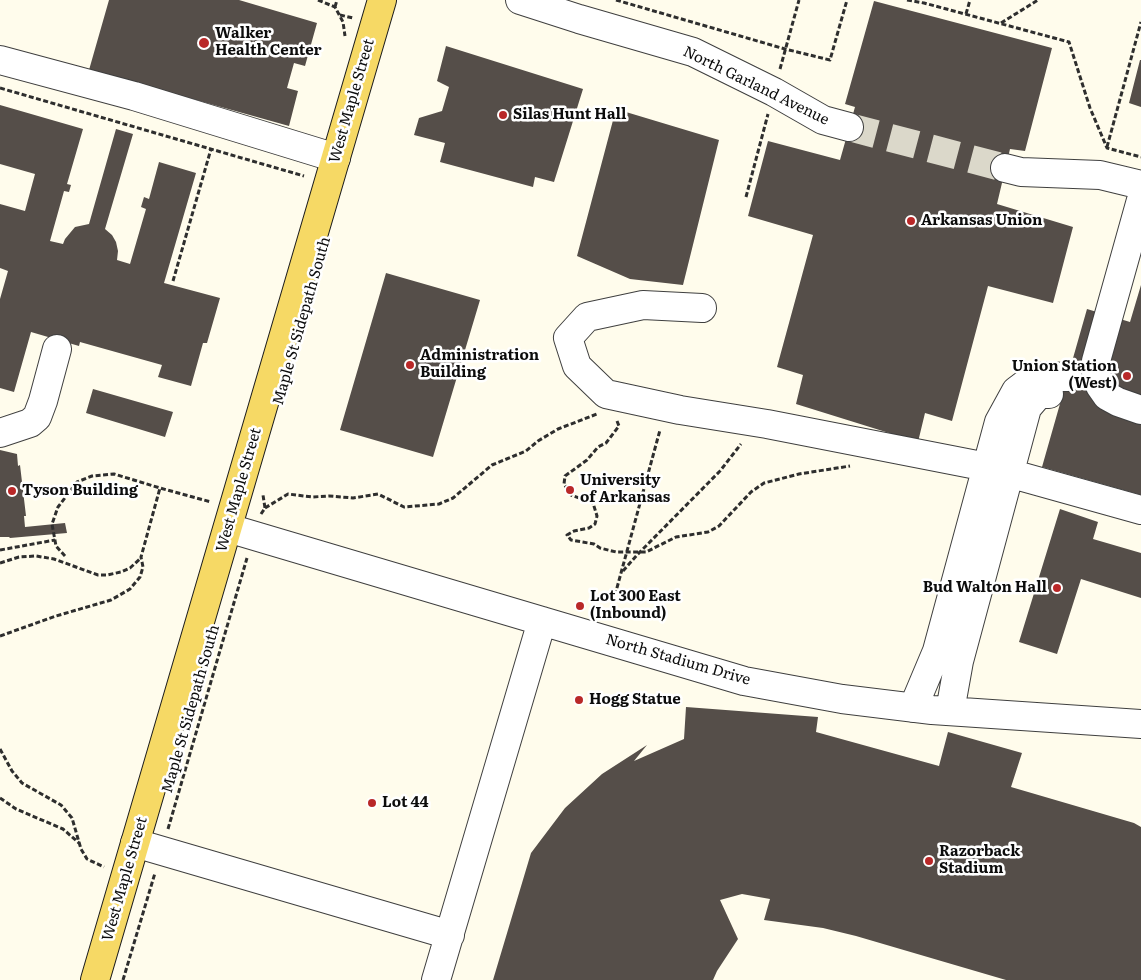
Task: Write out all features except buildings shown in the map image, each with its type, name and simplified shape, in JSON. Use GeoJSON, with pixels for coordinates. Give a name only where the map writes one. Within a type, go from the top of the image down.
{"type":"FeatureCollection","features":[{"type":"Feature","properties":{"kind":"main road","name":"West Maple Street"},"geometry":{"type":"LineString","coordinates":[[95,980],[139,877],[135,843],[382,0]]}},
{"type":"Feature","properties":{"kind":"street","name":"North Garland Avenue"},"geometry":{"type":"LineString","coordinates":[[520,0],[693,52],[774,92],[823,120],[849,127]]}},
{"type":"Feature","properties":{"kind":"street"},"geometry":{"type":"LineString","coordinates":[[0,60],[134,96],[336,158]]}},
{"type":"Feature","properties":{"kind":"street"},"geometry":{"type":"LineString","coordinates":[[1005,168],[1021,172],[1100,175],[1141,185]]}},
{"type":"Feature","properties":{"kind":"street"},"geometry":{"type":"LineString","coordinates":[[1141,200],[1096,362],[1096,374],[1106,396],[1141,410]]}},
{"type":"Feature","properties":{"kind":"street"},"geometry":{"type":"LineString","coordinates":[[702,308],[642,305],[587,317],[568,338],[577,366],[606,394],[666,407],[869,443],[998,470],[1141,510]]}},
{"type":"Feature","properties":{"kind":"street"},"geometry":{"type":"LineString","coordinates":[[0,433],[30,423],[37,417],[57,349]]}},
{"type":"Feature","properties":{"kind":"street"},"geometry":{"type":"LineString","coordinates":[[913,708],[937,651],[998,470],[1027,408],[1039,394],[1066,385]]}},
{"type":"Feature","properties":{"kind":"street"},"geometry":{"type":"LineString","coordinates":[[950,711],[998,470]]}},
{"type":"Feature","properties":{"kind":"street","name":"North Stadium Drive"},"geometry":{"type":"LineString","coordinates":[[231,518],[254,536],[744,681],[842,699],[913,708],[1141,724]]}},
{"type":"Feature","properties":{"kind":"street"},"geometry":{"type":"LineString","coordinates":[[436,980],[542,621]]}},
{"type":"Feature","properties":{"kind":"street"},"geometry":{"type":"LineString","coordinates":[[135,843],[450,935]]}},
{"type":"Feature","properties":{"kind":"path"},"geometry":{"type":"LineString","coordinates":[[318,0],[335,7],[340,15]]}},
{"type":"Feature","properties":{"kind":"path"},"geometry":{"type":"LineString","coordinates":[[335,7],[337,0]]}},
{"type":"Feature","properties":{"kind":"path"},"geometry":{"type":"LineString","coordinates":[[616,0],[830,60],[847,0]]}},
{"type":"Feature","properties":{"kind":"path"},"geometry":{"type":"LineString","coordinates":[[907,0],[923,1],[1069,42],[1090,108],[1107,148]]}},
{"type":"Feature","properties":{"kind":"path"},"geometry":{"type":"LineString","coordinates":[[966,14],[970,0]]}},
{"type":"Feature","properties":{"kind":"path"},"geometry":{"type":"LineString","coordinates":[[1000,24],[1038,0]]}},
{"type":"Feature","properties":{"kind":"path"},"geometry":{"type":"LineString","coordinates":[[1100,175],[1141,22]]}},
{"type":"Feature","properties":{"kind":"path"},"geometry":{"type":"LineString","coordinates":[[0,88],[304,176]]}},
{"type":"Feature","properties":{"kind":"path"},"geometry":{"type":"LineString","coordinates":[[1107,148],[1141,157]]}},
{"type":"Feature","properties":{"kind":"path"},"geometry":{"type":"LineString","coordinates":[[173,281],[211,149]]}},
{"type":"Feature","properties":{"kind":"path"},"geometry":{"type":"LineString","coordinates":[[609,618],[666,407]]}},
{"type":"Feature","properties":{"kind":"path"},"geometry":{"type":"LineString","coordinates":[[265,508],[288,494],[312,497],[353,498],[378,494],[404,507],[439,504],[454,498],[492,466],[526,451],[558,429],[600,413]]}},
{"type":"Feature","properties":{"kind":"path"},"geometry":{"type":"LineString","coordinates":[[616,418],[620,426],[606,443],[598,447],[587,460],[565,476],[564,484],[571,495],[592,503],[596,516],[595,524],[589,528],[567,535],[571,540],[594,544],[600,548],[616,552],[646,552],[676,538],[708,532],[719,526],[751,492],[764,483],[799,474],[855,465]]}},
{"type":"Feature","properties":{"kind":"path"},"geometry":{"type":"LineString","coordinates":[[621,574],[639,552],[731,459],[755,422]]}},
{"type":"Feature","properties":{"kind":"path"},"geometry":{"type":"LineString","coordinates":[[65,556],[56,546],[52,524],[58,507],[77,482],[92,476],[114,474],[160,488],[231,518]]}},
{"type":"Feature","properties":{"kind":"path","name":"Maple St Sidepath South"},"geometry":{"type":"LineString","coordinates":[[123,980],[139,877],[162,851],[254,536],[261,513],[265,508],[263,496],[266,487]]}},
{"type":"Feature","properties":{"kind":"path"},"geometry":{"type":"LineString","coordinates":[[0,636],[56,616],[111,600],[130,589],[140,577],[143,567],[141,558],[160,488]]}},
{"type":"Feature","properties":{"kind":"path"},"geometry":{"type":"LineString","coordinates":[[0,550],[55,540]]}},
{"type":"Feature","properties":{"kind":"path"},"geometry":{"type":"LineString","coordinates":[[0,563],[19,557],[36,556],[54,559],[98,575],[107,575],[130,568],[141,558]]}},
{"type":"Feature","properties":{"kind":"path"},"geometry":{"type":"LineString","coordinates":[[0,749],[12,771],[22,783],[61,806],[72,818],[79,843],[87,858],[102,866],[139,877]]}},
{"type":"Feature","properties":{"kind":"path"},"geometry":{"type":"LineString","coordinates":[[0,798],[16,809],[63,828],[79,843]]}},
{"type":"Feature","properties":{"kind":"tunnel"},"geometry":{"type":"LineString","coordinates":[[849,127],[1005,168]]}},
{"type":"Feature","properties":{"kind":"place","name":"Walker Health Center"},"geometry":{"type":"Point","coordinates":[204,43]}},
{"type":"Feature","properties":{"kind":"place","name":"Silas Hunt Hall"},"geometry":{"type":"Point","coordinates":[503,115]}},
{"type":"Feature","properties":{"kind":"place","name":"Arkansas Union"},"geometry":{"type":"Point","coordinates":[911,221]}},
{"type":"Feature","properties":{"kind":"place","name":"Administration Building"},"geometry":{"type":"Point","coordinates":[410,365]}},
{"type":"Feature","properties":{"kind":"place","name":"Union Station (West)"},"geometry":{"type":"Point","coordinates":[1127,376]}},
{"type":"Feature","properties":{"kind":"place","name":"University of Arkansas"},"geometry":{"type":"Point","coordinates":[570,490]}},
{"type":"Feature","properties":{"kind":"place","name":"Tyson Building"},"geometry":{"type":"Point","coordinates":[12,491]}},
{"type":"Feature","properties":{"kind":"place","name":"Bud Walton Hall"},"geometry":{"type":"Point","coordinates":[1057,588]}},
{"type":"Feature","properties":{"kind":"place","name":"Lot 300 East (Inbound)"},"geometry":{"type":"Point","coordinates":[580,606]}},
{"type":"Feature","properties":{"kind":"place","name":"Hogg Statue"},"geometry":{"type":"Point","coordinates":[579,700]}},
{"type":"Feature","properties":{"kind":"place","name":"Lot 44"},"geometry":{"type":"Point","coordinates":[372,803]}},
{"type":"Feature","properties":{"kind":"place","name":"Razorback Stadium"},"geometry":{"type":"Point","coordinates":[929,861]}}]}
